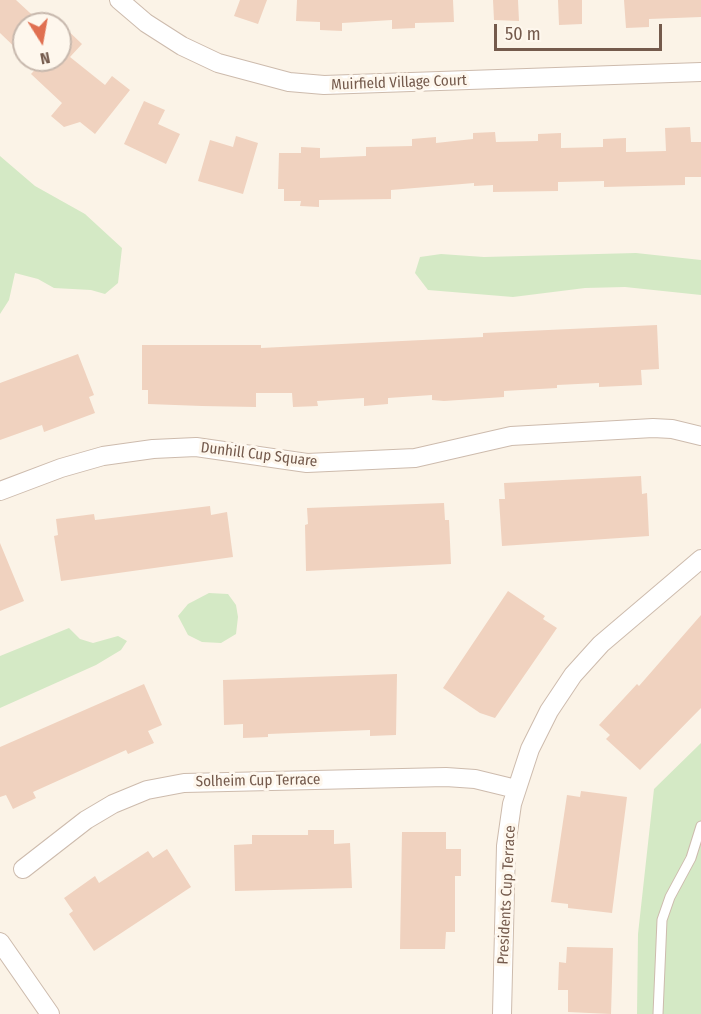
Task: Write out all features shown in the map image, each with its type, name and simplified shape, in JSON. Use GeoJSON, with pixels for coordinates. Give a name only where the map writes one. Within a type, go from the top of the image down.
{"type":"FeatureCollection","features":[{"type":"Feature","properties":{"kind":"street","name":"Muirfield Village Court"},"geometry":{"type":"LineString","coordinates":[[119,0],[146,23],[182,46],[218,63],[289,82],[324,85],[701,72]]}},
{"type":"Feature","properties":{"kind":"street","name":"Dunhill Cup Square"},"geometry":{"type":"LineString","coordinates":[[0,491],[61,468],[103,456],[153,449],[196,447],[307,463],[398,460],[511,436],[653,429],[672,429],[701,436]]}},
{"type":"Feature","properties":{"kind":"street","name":"Presidents Cup Terrace"},"geometry":{"type":"LineString","coordinates":[[502,1014],[506,846],[516,789],[530,749],[549,711],[573,675],[601,644],[701,559]]}},
{"type":"Feature","properties":{"kind":"street","name":"Solheim Cup Terrace"},"geometry":{"type":"LineString","coordinates":[[23,869],[86,820],[113,804],[147,790],[184,783],[446,777],[475,779],[516,789]]}},
{"type":"Feature","properties":{"kind":"street"},"geometry":{"type":"LineString","coordinates":[[0,942],[50,1014]]}},
{"type":"Feature","properties":{"kind":"lane"},"geometry":{"type":"LineString","coordinates":[[658,1014],[662,920],[670,897],[691,858],[701,826]]}},
{"type":"Feature","properties":{"kind":"green space"},"geometry":{"type":"Polygon","coordinates":[[[0,156],[35,186],[85,214],[122,248],[118,283],[105,294],[91,290],[54,288],[38,279],[15,273],[9,300],[0,314],[0,156]]]}},
{"type":"Feature","properties":{"kind":"green space"},"geometry":{"type":"Polygon","coordinates":[[[636,253],[701,260],[701,295],[625,287],[585,288],[513,297],[428,290],[415,273],[420,257],[441,254],[484,257],[636,253]]]}},
{"type":"Feature","properties":{"kind":"green space"},"geometry":{"type":"Polygon","coordinates":[[[209,593],[228,594],[236,605],[238,617],[236,634],[221,643],[202,642],[188,635],[178,616],[188,604],[209,593]]]}},
{"type":"Feature","properties":{"kind":"green space"},"geometry":{"type":"Polygon","coordinates":[[[69,628],[80,639],[93,643],[118,636],[127,641],[121,650],[96,665],[0,708],[0,656],[69,628]]]}},
{"type":"Feature","properties":{"kind":"green space"},"geometry":{"type":"Polygon","coordinates":[[[701,743],[701,1014],[637,1014],[638,934],[654,789],[701,743]]]}},
{"type":"Feature","properties":{"kind":"building"},"geometry":{"type":"Polygon","coordinates":[[[0,0],[16,0],[29,12],[12,12],[12,44],[0,33],[0,0]]]}},
{"type":"Feature","properties":{"kind":"building"},"geometry":{"type":"Polygon","coordinates":[[[240,0],[267,0],[258,24],[234,16],[240,0]]]}},
{"type":"Feature","properties":{"kind":"building"},"geometry":{"type":"Polygon","coordinates":[[[297,0],[453,0],[454,22],[415,23],[415,28],[392,29],[392,20],[342,23],[342,31],[320,30],[320,22],[296,21],[297,0]]]}},
{"type":"Feature","properties":{"kind":"building"},"geometry":{"type":"Polygon","coordinates":[[[493,0],[518,0],[519,21],[494,20],[493,0]]]}},
{"type":"Feature","properties":{"kind":"building"},"geometry":{"type":"Polygon","coordinates":[[[558,0],[582,0],[582,24],[559,25],[558,0]]]}},
{"type":"Feature","properties":{"kind":"building"},"geometry":{"type":"Polygon","coordinates":[[[624,0],[701,0],[701,17],[649,19],[649,27],[626,28],[624,0]]]}},
{"type":"Feature","properties":{"kind":"building"},"geometry":{"type":"Polygon","coordinates":[[[72,34],[82,44],[72,55],[72,34]]]}},
{"type":"Feature","properties":{"kind":"building"},"geometry":{"type":"Polygon","coordinates":[[[72,59],[105,85],[112,76],[130,90],[95,134],[80,122],[64,127],[51,116],[62,103],[31,74],[33,72],[72,72],[72,59]]]}},
{"type":"Feature","properties":{"kind":"building"},"geometry":{"type":"Polygon","coordinates":[[[144,101],[165,110],[158,124],[180,134],[166,164],[124,144],[144,101]]]}},
{"type":"Feature","properties":{"kind":"building"},"geometry":{"type":"Polygon","coordinates":[[[690,127],[691,142],[701,142],[701,177],[685,177],[685,185],[604,187],[604,181],[558,182],[558,191],[493,192],[493,185],[474,186],[474,183],[391,190],[391,199],[319,200],[319,207],[300,206],[301,201],[284,201],[284,189],[278,189],[279,153],[301,153],[301,147],[320,148],[320,158],[366,156],[366,147],[412,146],[412,139],[436,137],[436,143],[473,139],[473,133],[495,132],[496,142],[538,141],[538,134],[561,133],[561,148],[603,147],[603,139],[626,138],[626,152],[666,151],[665,128],[690,127]]]}},
{"type":"Feature","properties":{"kind":"building"},"geometry":{"type":"Polygon","coordinates":[[[236,136],[258,143],[243,194],[198,181],[210,140],[233,147],[236,136]]]}},
{"type":"Feature","properties":{"kind":"building"},"geometry":{"type":"Polygon","coordinates":[[[657,325],[659,369],[641,370],[642,385],[599,387],[599,383],[557,385],[557,388],[504,391],[504,397],[444,401],[432,400],[432,395],[388,398],[388,404],[364,406],[364,398],[317,401],[318,406],[293,407],[292,393],[256,393],[256,407],[202,406],[148,404],[148,390],[142,390],[142,345],[261,345],[261,348],[483,337],[483,333],[657,325]]]}},
{"type":"Feature","properties":{"kind":"building"},"geometry":{"type":"Polygon","coordinates":[[[78,354],[94,395],[89,397],[95,413],[44,432],[42,425],[0,440],[0,383],[78,354]]]}},
{"type":"Feature","properties":{"kind":"building"},"geometry":{"type":"Polygon","coordinates":[[[641,476],[642,494],[647,493],[649,536],[502,546],[499,499],[505,499],[504,483],[641,476]]]}},
{"type":"Feature","properties":{"kind":"building"},"geometry":{"type":"Polygon","coordinates":[[[444,503],[445,520],[449,520],[451,564],[306,571],[307,508],[444,503]]]}},
{"type":"Feature","properties":{"kind":"building"},"geometry":{"type":"Polygon","coordinates":[[[210,506],[211,515],[227,512],[233,557],[61,581],[54,536],[58,535],[56,519],[94,514],[95,520],[210,506]]]}},
{"type":"Feature","properties":{"kind":"building"},"geometry":{"type":"Polygon","coordinates":[[[0,543],[24,601],[0,611],[0,543]]]}},
{"type":"Feature","properties":{"kind":"building"},"geometry":{"type":"Polygon","coordinates":[[[508,591],[545,616],[543,619],[557,628],[495,718],[480,713],[443,688],[508,591]]]}},
{"type":"Feature","properties":{"kind":"building"},"geometry":{"type":"Polygon","coordinates":[[[701,615],[701,708],[640,770],[606,739],[610,735],[599,725],[637,684],[639,686],[701,615]]]}},
{"type":"Feature","properties":{"kind":"building"},"geometry":{"type":"Polygon","coordinates":[[[397,674],[396,735],[370,736],[370,730],[268,734],[268,737],[243,738],[243,724],[224,725],[223,680],[397,674]]]}},
{"type":"Feature","properties":{"kind":"building"},"geometry":{"type":"Polygon","coordinates":[[[144,684],[162,725],[148,731],[154,743],[128,754],[126,750],[33,792],[36,798],[13,809],[6,795],[0,797],[0,747],[144,684]]]}},
{"type":"Feature","properties":{"kind":"building"},"geometry":{"type":"Polygon","coordinates":[[[581,791],[627,797],[612,913],[568,908],[568,904],[551,902],[567,795],[580,797],[581,791]]]}},
{"type":"Feature","properties":{"kind":"building"},"geometry":{"type":"Polygon","coordinates":[[[308,830],[334,830],[334,844],[350,843],[352,888],[235,891],[234,845],[252,844],[252,835],[308,835],[308,830]]]}},
{"type":"Feature","properties":{"kind":"building"},"geometry":{"type":"Polygon","coordinates":[[[402,832],[446,832],[446,849],[461,849],[461,876],[455,876],[455,932],[446,932],[445,949],[400,949],[402,832]]]}},
{"type":"Feature","properties":{"kind":"building"},"geometry":{"type":"Polygon","coordinates":[[[167,849],[191,887],[94,951],[69,914],[73,911],[64,898],[95,876],[99,883],[148,851],[153,858],[167,849]]]}},
{"type":"Feature","properties":{"kind":"building"},"geometry":{"type":"Polygon","coordinates":[[[567,947],[613,948],[611,1014],[568,1012],[568,990],[558,990],[559,962],[566,963],[567,947]]]}}]}
